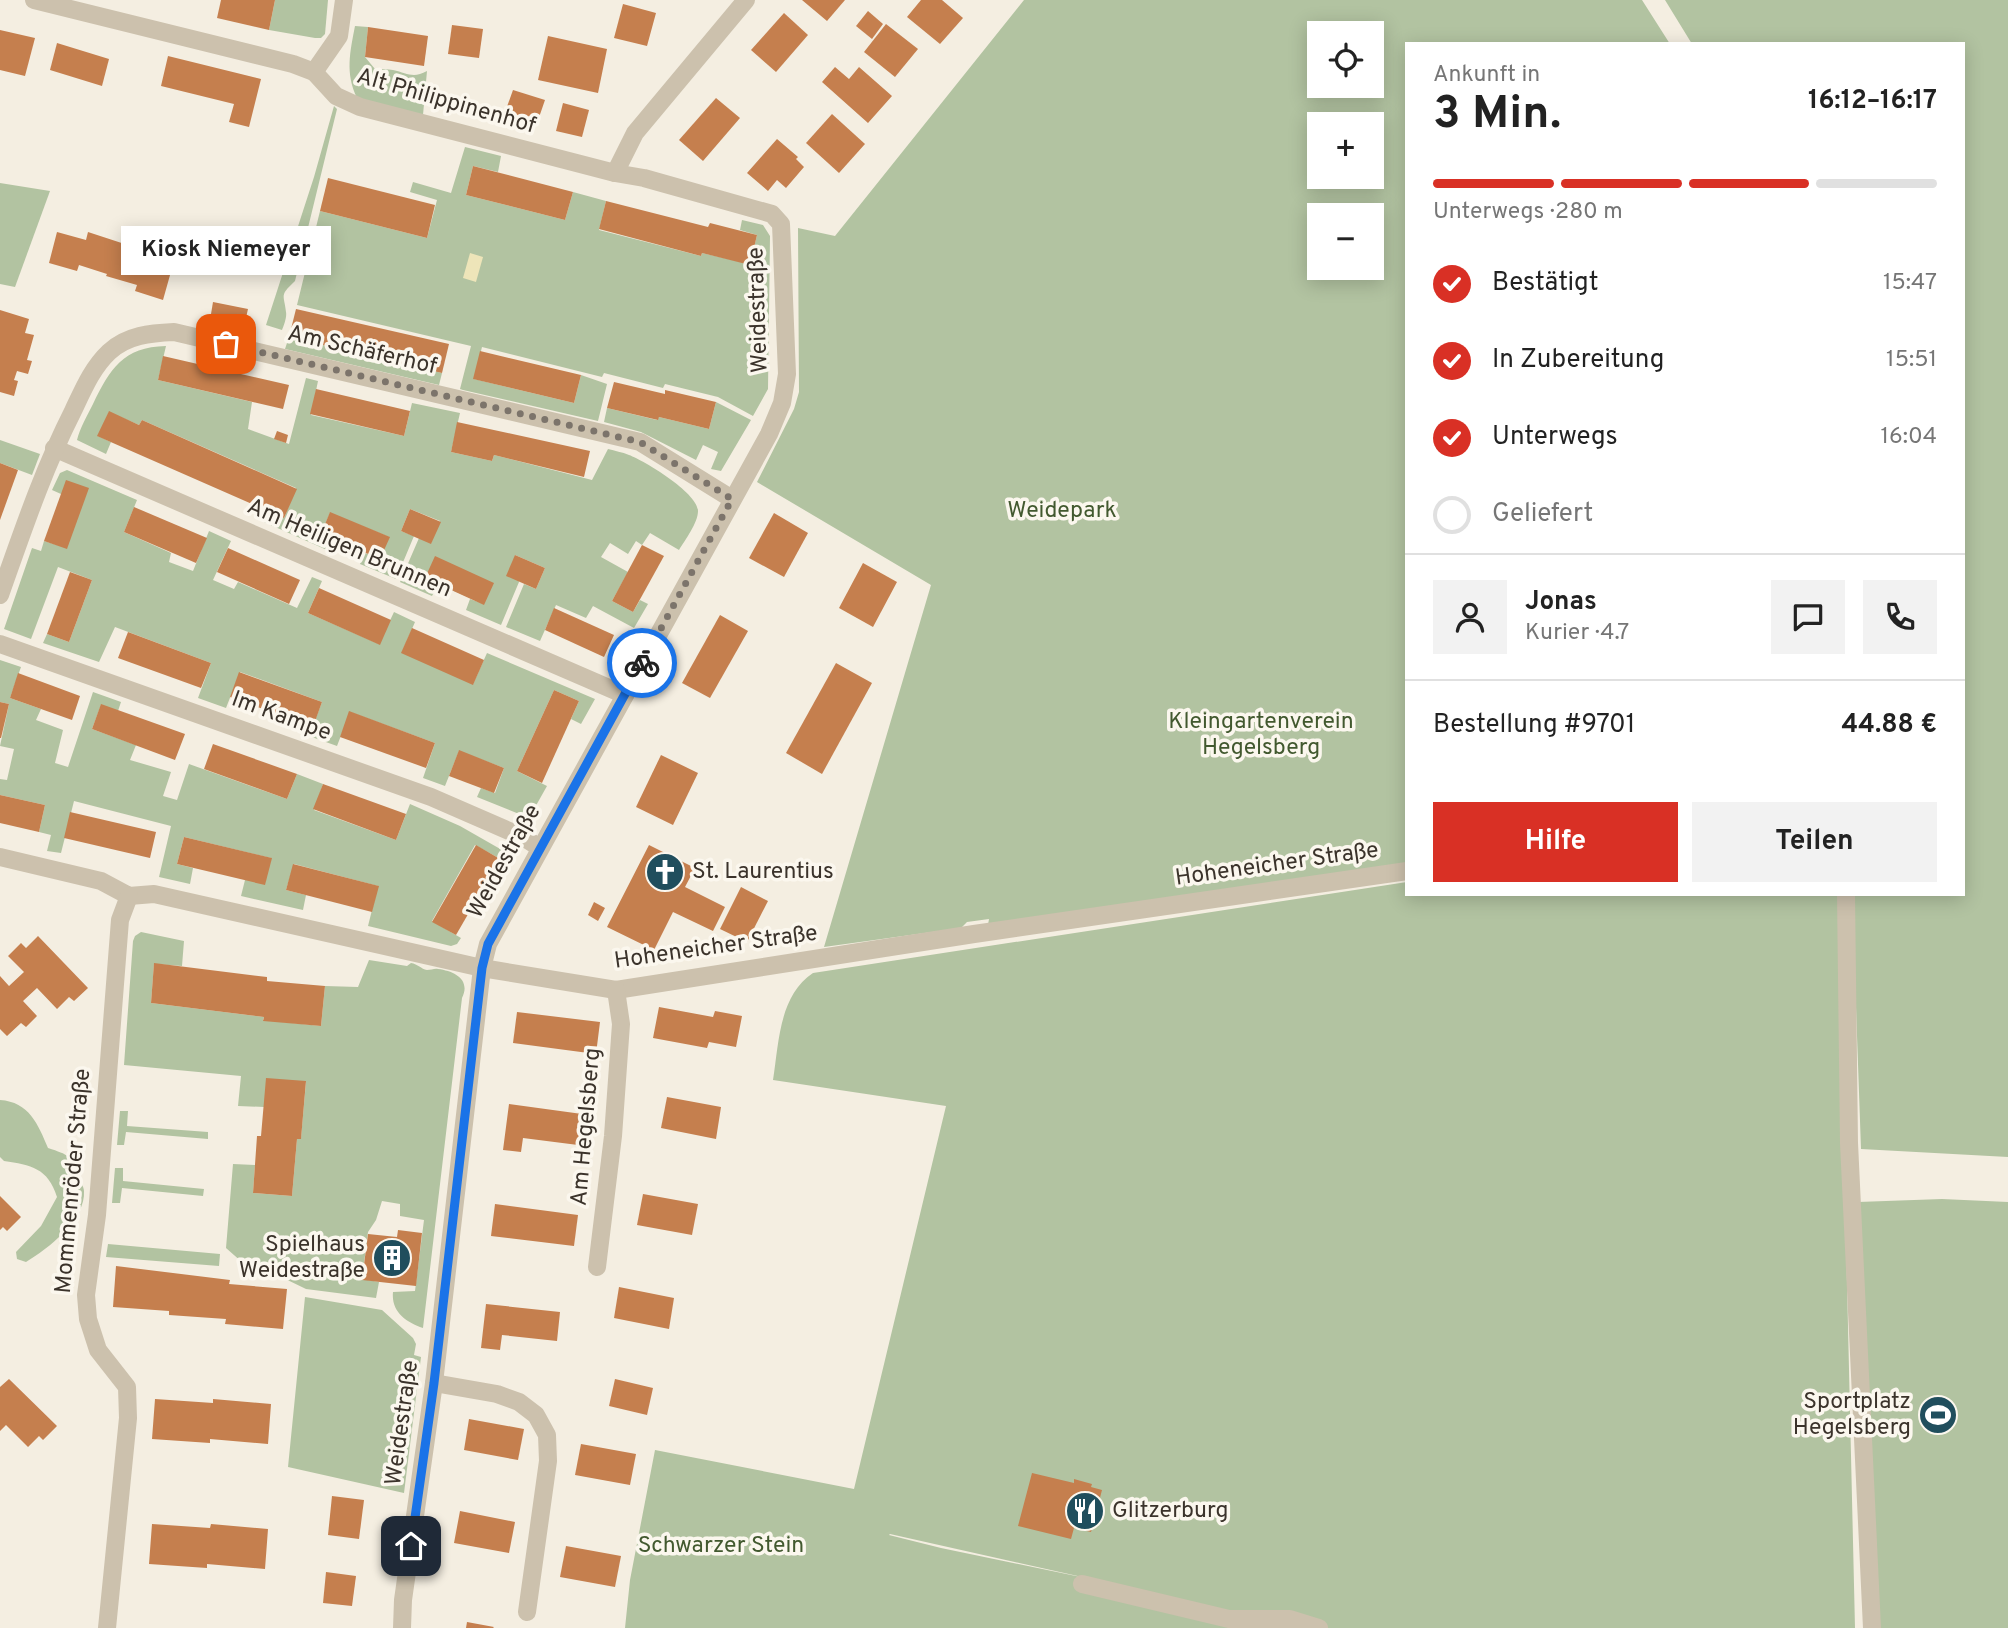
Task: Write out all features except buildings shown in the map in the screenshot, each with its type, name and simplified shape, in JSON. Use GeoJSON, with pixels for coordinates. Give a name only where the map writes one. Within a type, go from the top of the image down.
{"type":"FeatureCollection","features":[{"type":"Feature","properties":{"kind":"street","name":"Alt Philippinenhof"},"geometry":{"type":"LineString","coordinates":[[34,0],[293,64],[314,72],[336,96],[360,107],[615,173],[644,178],[772,214]]}},
{"type":"Feature","properties":{"kind":"street"},"geometry":{"type":"LineString","coordinates":[[314,72],[339,36],[344,0]]}},
{"type":"Feature","properties":{"kind":"street"},"geometry":{"type":"LineString","coordinates":[[615,173],[635,133],[746,0]]}},
{"type":"Feature","properties":{"kind":"street","name":"Weidestraße"},"geometry":{"type":"LineString","coordinates":[[401,1628],[434,1383],[482,968],[488,944],[769,434],[782,403],[787,374],[781,224],[772,214]]}},
{"type":"Feature","properties":{"kind":"street","name":"Am Schäferhof"},"geometry":{"type":"LineString","coordinates":[[0,595],[54,448],[92,373],[110,351],[131,337],[151,333],[174,332],[640,442],[732,499]]}},
{"type":"Feature","properties":{"kind":"street","name":"Am Heiligen Brunnen"},"geometry":{"type":"LineString","coordinates":[[54,448],[625,695]]}},
{"type":"Feature","properties":{"kind":"street","name":"Im Kampe"},"geometry":{"type":"LineString","coordinates":[[0,644],[431,796],[523,837],[540,848]]}},
{"type":"Feature","properties":{"kind":"street","name":"Hoheneicher Straße"},"geometry":{"type":"LineString","coordinates":[[0,857],[101,881],[129,895],[154,894],[482,968],[616,990],[974,934],[1405,871]]}},
{"type":"Feature","properties":{"kind":"street","name":"Mommenröder Straße"},"geometry":{"type":"LineString","coordinates":[[107,1628],[117,1548],[128,1405],[127,1387],[99,1350],[88,1319],[86,1295],[97,1214],[120,920],[129,895]]}},
{"type":"Feature","properties":{"kind":"street"},"geometry":{"type":"LineString","coordinates":[[1846,896],[1849,1143],[1872,1628]]}},
{"type":"Feature","properties":{"kind":"street","name":"Am Hegelsberg"},"geometry":{"type":"LineString","coordinates":[[597,1267],[613,1136],[621,1024],[616,990]]}},
{"type":"Feature","properties":{"kind":"street"},"geometry":{"type":"LineString","coordinates":[[434,1383],[497,1394],[519,1402],[536,1415],[547,1435],[548,1461],[527,1612]]}},
{"type":"Feature","properties":{"kind":"street"},"geometry":{"type":"LineString","coordinates":[[1082,1584],[1228,1619],[1290,1619],[1319,1628]]}},
{"type":"Feature","properties":{"kind":"green space"},"geometry":{"type":"Polygon","coordinates":[[[275,0],[328,0],[325,34],[321,38],[315,38],[269,30],[275,0]]]}},
{"type":"Feature","properties":{"kind":"green space"},"geometry":{"type":"Polygon","coordinates":[[[1024,0],[1642,0],[1669,42],[1405,42],[1405,863],[988,925],[989,919],[967,922],[961,928],[824,947],[931,585],[757,482],[794,409],[799,392],[798,228],[835,236],[1024,0]]]}},
{"type":"Feature","properties":{"kind":"green space"},"geometry":{"type":"Polygon","coordinates":[[[1665,0],[2008,0],[2008,1157],[1861,1149],[1852,896],[1965,896],[1965,42],[1691,42],[1665,0]]]}},
{"type":"Feature","properties":{"kind":"green space"},"geometry":{"type":"Polygon","coordinates":[[[355,26],[368,27],[365,57],[375,69],[414,75],[427,71],[423,115],[357,98],[350,71],[355,26]]]}},
{"type":"Feature","properties":{"kind":"green space"},"geometry":{"type":"Polygon","coordinates":[[[334,106],[337,109],[295,281],[284,295],[286,314],[282,330],[266,325],[334,106]]]}},
{"type":"Feature","properties":{"kind":"green space"},"geometry":{"type":"Polygon","coordinates":[[[465,147],[501,156],[498,172],[473,166],[466,195],[565,220],[573,192],[606,201],[599,230],[701,256],[702,253],[750,264],[757,235],[740,230],[742,220],[763,225],[770,236],[768,389],[753,416],[718,397],[665,384],[663,388],[604,373],[602,377],[482,347],[474,379],[574,403],[581,375],[607,384],[598,421],[463,390],[460,389],[471,346],[297,305],[320,211],[427,238],[437,200],[410,192],[413,182],[451,193],[465,147]]]}},
{"type":"Feature","properties":{"kind":"green space"},"geometry":{"type":"Polygon","coordinates":[[[0,183],[50,191],[15,287],[0,284],[0,183]]]}},
{"type":"Feature","properties":{"kind":"green space"},"geometry":{"type":"Polygon","coordinates":[[[289,337],[442,373],[439,385],[285,349],[289,337]]]}},
{"type":"Feature","properties":{"kind":"green space"},"geometry":{"type":"Polygon","coordinates":[[[166,346],[158,380],[252,402],[248,429],[289,444],[306,378],[318,381],[311,415],[404,436],[412,403],[460,413],[451,452],[492,461],[494,455],[592,480],[608,449],[637,458],[689,496],[698,511],[696,521],[679,550],[650,533],[642,545],[636,541],[628,554],[610,543],[601,557],[628,572],[612,601],[633,612],[640,600],[648,604],[634,628],[593,606],[586,618],[556,605],[540,641],[506,627],[524,584],[536,589],[545,568],[515,555],[519,582],[501,625],[466,610],[470,599],[484,604],[438,584],[432,596],[400,582],[419,538],[431,543],[440,521],[410,509],[401,531],[414,536],[396,579],[360,564],[365,553],[380,558],[389,537],[330,513],[321,534],[332,539],[327,550],[264,522],[268,511],[284,518],[296,488],[142,420],[139,425],[109,412],[98,436],[111,442],[106,454],[77,440],[99,392],[120,362],[139,351],[166,346]]]}},
{"type":"Feature","properties":{"kind":"green space"},"geometry":{"type":"Polygon","coordinates":[[[716,402],[751,420],[721,471],[711,469],[718,452],[703,445],[696,460],[641,432],[604,422],[607,408],[709,429],[716,402]]]}},
{"type":"Feature","properties":{"kind":"green space"},"geometry":{"type":"Polygon","coordinates":[[[0,440],[40,454],[32,475],[0,463],[0,440]]]}},
{"type":"Feature","properties":{"kind":"green space"},"geometry":{"type":"Polygon","coordinates":[[[67,470],[137,500],[124,532],[171,553],[169,562],[193,571],[209,531],[231,541],[213,580],[234,589],[238,582],[297,608],[312,577],[322,581],[308,613],[379,644],[394,612],[415,622],[402,652],[473,684],[487,653],[595,699],[581,724],[571,719],[579,701],[554,690],[517,771],[547,786],[529,818],[477,797],[481,788],[495,793],[504,768],[459,751],[445,786],[423,778],[435,743],[350,712],[337,746],[309,736],[322,702],[240,672],[226,708],[198,698],[211,663],[115,627],[99,662],[43,643],[47,634],[69,642],[92,580],[58,567],[31,639],[4,629],[32,548],[41,551],[44,541],[67,548],[61,494],[52,490],[60,473],[67,470]]]}},
{"type":"Feature","properties":{"kind":"green space"},"geometry":{"type":"Polygon","coordinates":[[[0,660],[21,667],[10,698],[41,709],[36,720],[63,730],[55,763],[68,767],[93,692],[121,702],[118,711],[101,705],[92,729],[136,745],[130,760],[171,772],[163,796],[177,800],[189,764],[287,799],[297,774],[323,784],[314,810],[396,840],[410,804],[460,826],[509,854],[504,861],[475,845],[432,921],[461,938],[457,944],[451,946],[368,926],[378,886],[294,864],[286,890],[306,895],[303,910],[241,896],[245,880],[271,858],[184,837],[177,864],[193,868],[190,884],[159,877],[171,826],[74,801],[61,853],[47,851],[51,835],[39,832],[45,805],[0,795],[0,779],[7,780],[14,749],[0,746],[9,704],[0,702],[0,660]]]}},
{"type":"Feature","properties":{"kind":"green space","name":"Schwarzer Stein"},"geometry":{"type":"Polygon","coordinates":[[[1405,882],[1405,896],[1838,896],[1855,1628],[625,1628],[630,1580],[655,1450],[854,1489],[946,1106],[773,1080],[782,1021],[793,994],[813,973],[1405,882]],[[890,1534],[889,1535],[941,1548],[1100,1581],[890,1534]]]}},
{"type":"Feature","properties":{"kind":"green space"},"geometry":{"type":"Polygon","coordinates":[[[141,932],[184,941],[182,966],[154,964],[151,1003],[321,1026],[325,986],[358,987],[369,960],[407,966],[411,963],[427,970],[444,970],[463,981],[464,992],[423,1328],[411,1323],[394,1305],[393,1292],[415,1291],[424,1220],[400,1216],[400,1204],[382,1201],[376,1220],[368,1232],[362,1279],[379,1282],[376,1298],[306,1289],[271,1272],[243,1263],[226,1248],[233,1164],[255,1165],[253,1193],[292,1196],[306,1082],[264,1107],[238,1106],[241,1076],[124,1065],[133,941],[141,932]]]}},
{"type":"Feature","properties":{"kind":"green space"},"geometry":{"type":"Polygon","coordinates":[[[0,1100],[18,1105],[31,1116],[48,1148],[65,1154],[71,1160],[84,1189],[83,1202],[72,1222],[55,1241],[26,1262],[17,1259],[16,1252],[41,1226],[57,1197],[43,1174],[22,1164],[4,1161],[0,1157],[0,1100]]]}},
{"type":"Feature","properties":{"kind":"green space"},"geometry":{"type":"Polygon","coordinates":[[[120,1111],[128,1111],[127,1126],[208,1132],[208,1139],[126,1132],[124,1145],[117,1145],[120,1111]]]}},
{"type":"Feature","properties":{"kind":"green space"},"geometry":{"type":"Polygon","coordinates":[[[115,1168],[123,1168],[123,1181],[204,1189],[203,1196],[122,1188],[120,1203],[112,1203],[115,1168]]]}},
{"type":"Feature","properties":{"kind":"green space","name":"Sportplatz Hegelsberg"},"geometry":{"type":"Polygon","coordinates":[[[1942,1199],[2008,1202],[2008,1628],[1878,1628],[1858,1202],[1942,1199]]]}},
{"type":"Feature","properties":{"kind":"green space"},"geometry":{"type":"Polygon","coordinates":[[[108,1244],[220,1254],[219,1266],[106,1257],[108,1244]]]}},
{"type":"Feature","properties":{"kind":"green space"},"geometry":{"type":"Polygon","coordinates":[[[305,1297],[382,1310],[413,1338],[416,1344],[414,1355],[421,1357],[404,1493],[288,1467],[305,1297]]]}},
{"type":"Feature","properties":{"kind":"sand"},"geometry":{"type":"Polygon","coordinates":[[[470,253],[483,257],[476,282],[463,278],[470,253]]]}},
{"type":"Feature","properties":{"kind":"way so far"},"geometry":{"type":"LineString","coordinates":[[226,344],[640,442],[732,499],[642,663]]}},
{"type":"Feature","properties":{"kind":"place","name":"Kiosk Niemeyer"},"geometry":{"type":"Point","coordinates":[226,344]}},
{"type":"Feature","properties":{"kind":"place","name":"St. Laurentius"},"geometry":{"type":"Point","coordinates":[665,872]}},
{"type":"Feature","properties":{"kind":"place","name":"Spielhaus Weidestraße"},"geometry":{"type":"Point","coordinates":[392,1258]}},
{"type":"Feature","properties":{"kind":"place","name":"Sportplatz Hegelsberg"},"geometry":{"type":"Point","coordinates":[1938,1415]}},
{"type":"Feature","properties":{"kind":"place","name":"Glitzerburg"},"geometry":{"type":"Point","coordinates":[1085,1511]}},
{"type":"Feature","properties":{"kind":"route"},"geometry":{"type":"LineString","coordinates":[[411,1546],[434,1383],[482,968],[488,944],[642,663]]}},
{"type":"Feature","properties":{"kind":"park label","name":"Weidepark"},"geometry":{"type":"Point","coordinates":[1062,511]}},
{"type":"Feature","properties":{"kind":"park label","name":"Kleingartenverein Hegelsberg"},"geometry":{"type":"Point","coordinates":[1261,735]}}]}
